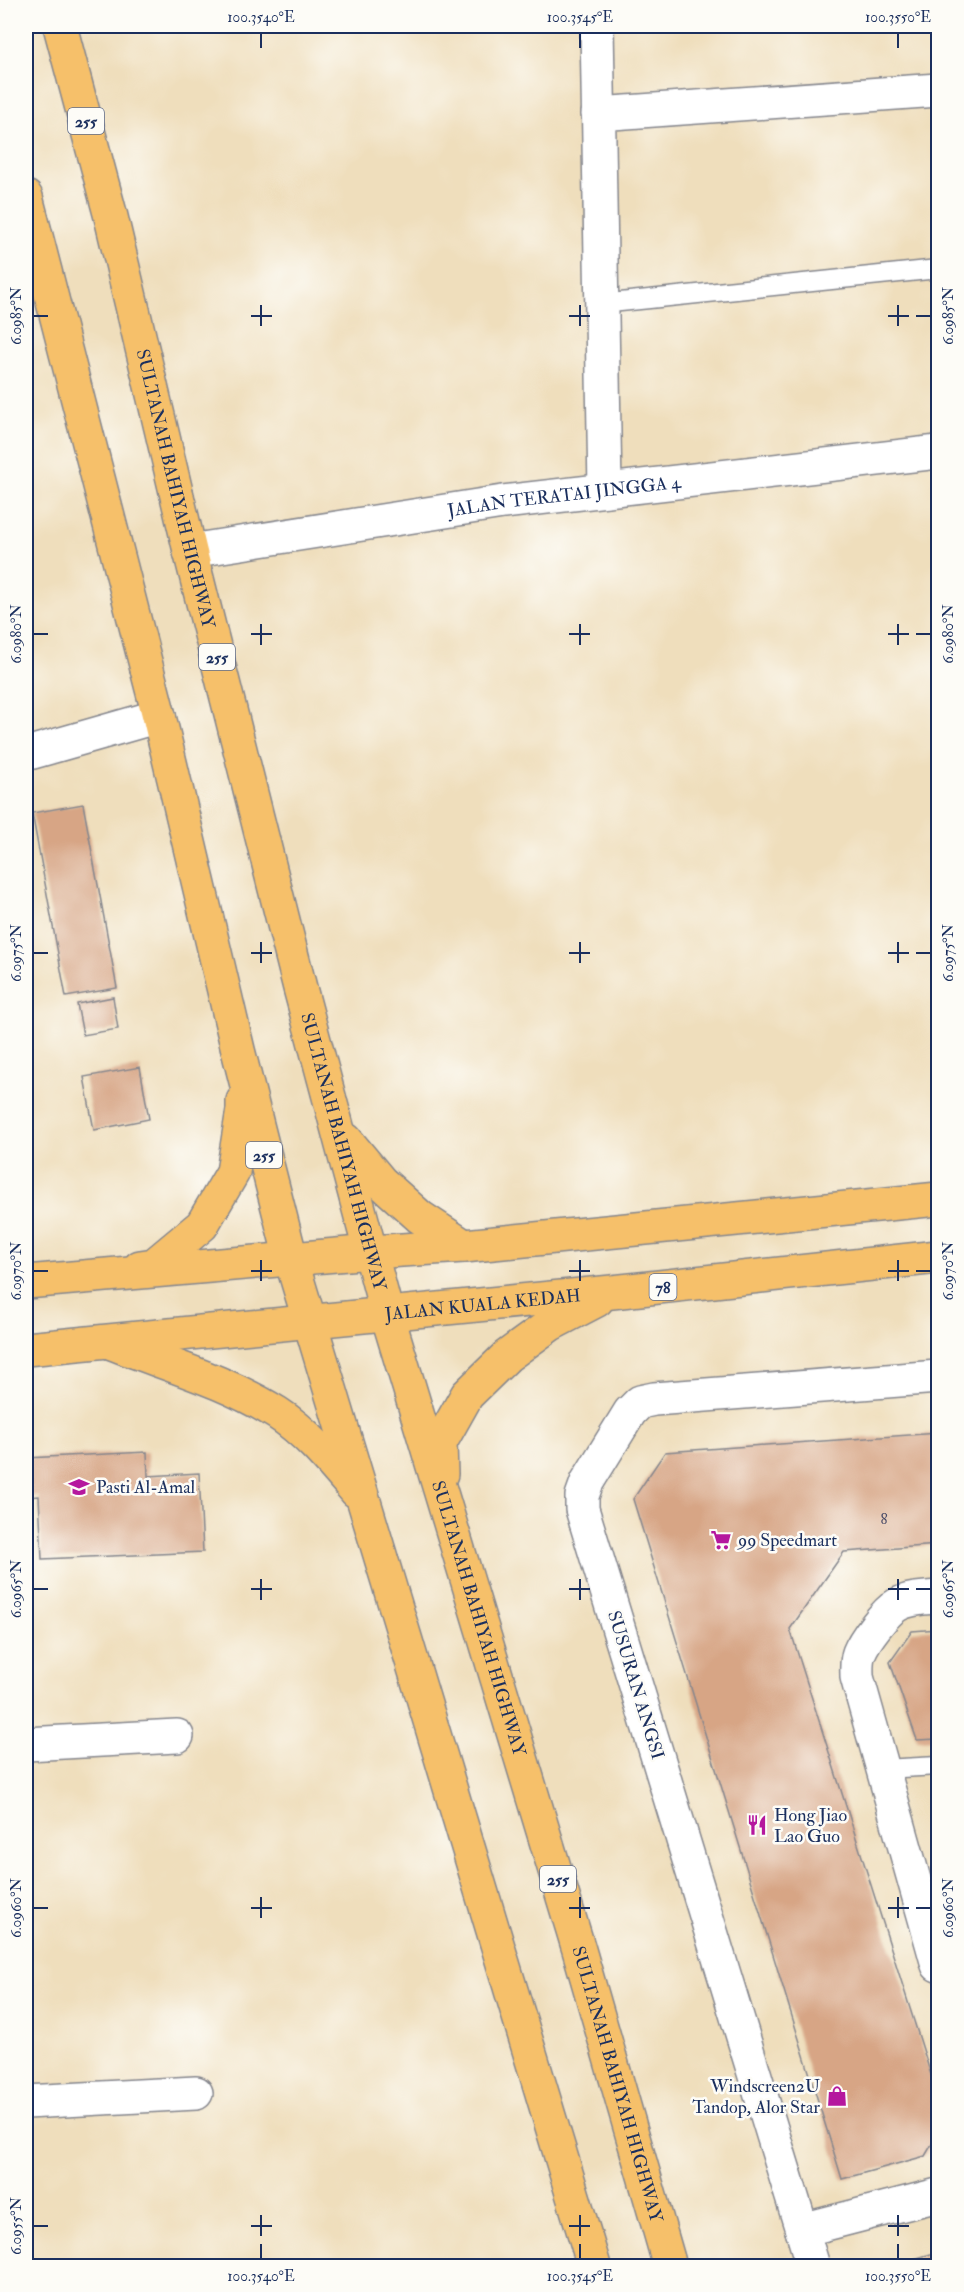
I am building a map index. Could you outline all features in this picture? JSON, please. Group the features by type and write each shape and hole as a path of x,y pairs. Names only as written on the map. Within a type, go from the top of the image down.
{"main road":[{"name":"SULTANAH BAHIYAH HIGHWAY","path":"60,26 111,217 190,551 387,1314 579,1950 670,2266"},
{"name":"255","path":"26,197 159,716 238,1050 291,1259 594,2266"},
{"path":"91,1277 153,1264 202,1225 233,1172 243,1110 238,1050"},
{"path":"329,1096 347,1143 381,1182 420,1217 464,1246"},
{"path":"26,1282 464,1246 939,1199"},
{"name":"JALAN KUALA KEDAH","path":"26,1349 612,1292 939,1257"},
{"path":"442,1492 440,1443 467,1395 507,1356 551,1324 612,1292"},
{"path":"108,1342 227,1385 279,1414 324,1453 363,1499"}],"street":[{"path":"597,26 605,490"},
{"path":"598,114 939,90"},
{"name":"JALAN TERATAI JINGGA 4","path":"190,551 503,502 939,452"},
{"path":"26,754 159,716"},
{"name":"SUSURAN ANGSI","path":"813,2266 582,1509 582,1496 587,1482 630,1412 640,1402 654,1399 939,1377"},
{"path":"939,1597 916,1598 898,1604 887,1612 860,1651 856,1662 857,1677 939,1965"},
{"path":"26,1744 177,1736"},
{"path":"26,2102 196,2093"},
{"path":"802,2230 939,2195"}],"lane":[{"path":"602,304 939,269"},
{"path":"883,1769 939,1766"}],"building":[{"path":"83,804 117,988 66,997 32,813"},
{"path":"113,997 118,1029 83,1035 77,1004"},
{"path":"140,1067 149,1119 94,1130 84,1077"},
{"path":"938,1433 938,1545 844,1552 790,1629 938,2097 938,2134 925,2156 842,2179 633,1499 665,1452"},
{"path":"147,1452 148,1476 199,1473 203,1552 42,1559 39,1496 26,1497 26,1458"},
{"path":"938,1629 938,1739 917,1740 890,1662 912,1631"},
{"path":"938,2252 938,2266 889,2266"}],"place":[{"name":"Pasti Al-Amal","path":"79,1487"},
{"name":"99 Speedmart","path":"721,1540"},
{"name":"Hong Jiao Lao Guo","path":"757,1825"},
{"name":"Windscreen2U Tandop, Alor Star","path":"837,2096"}]}
